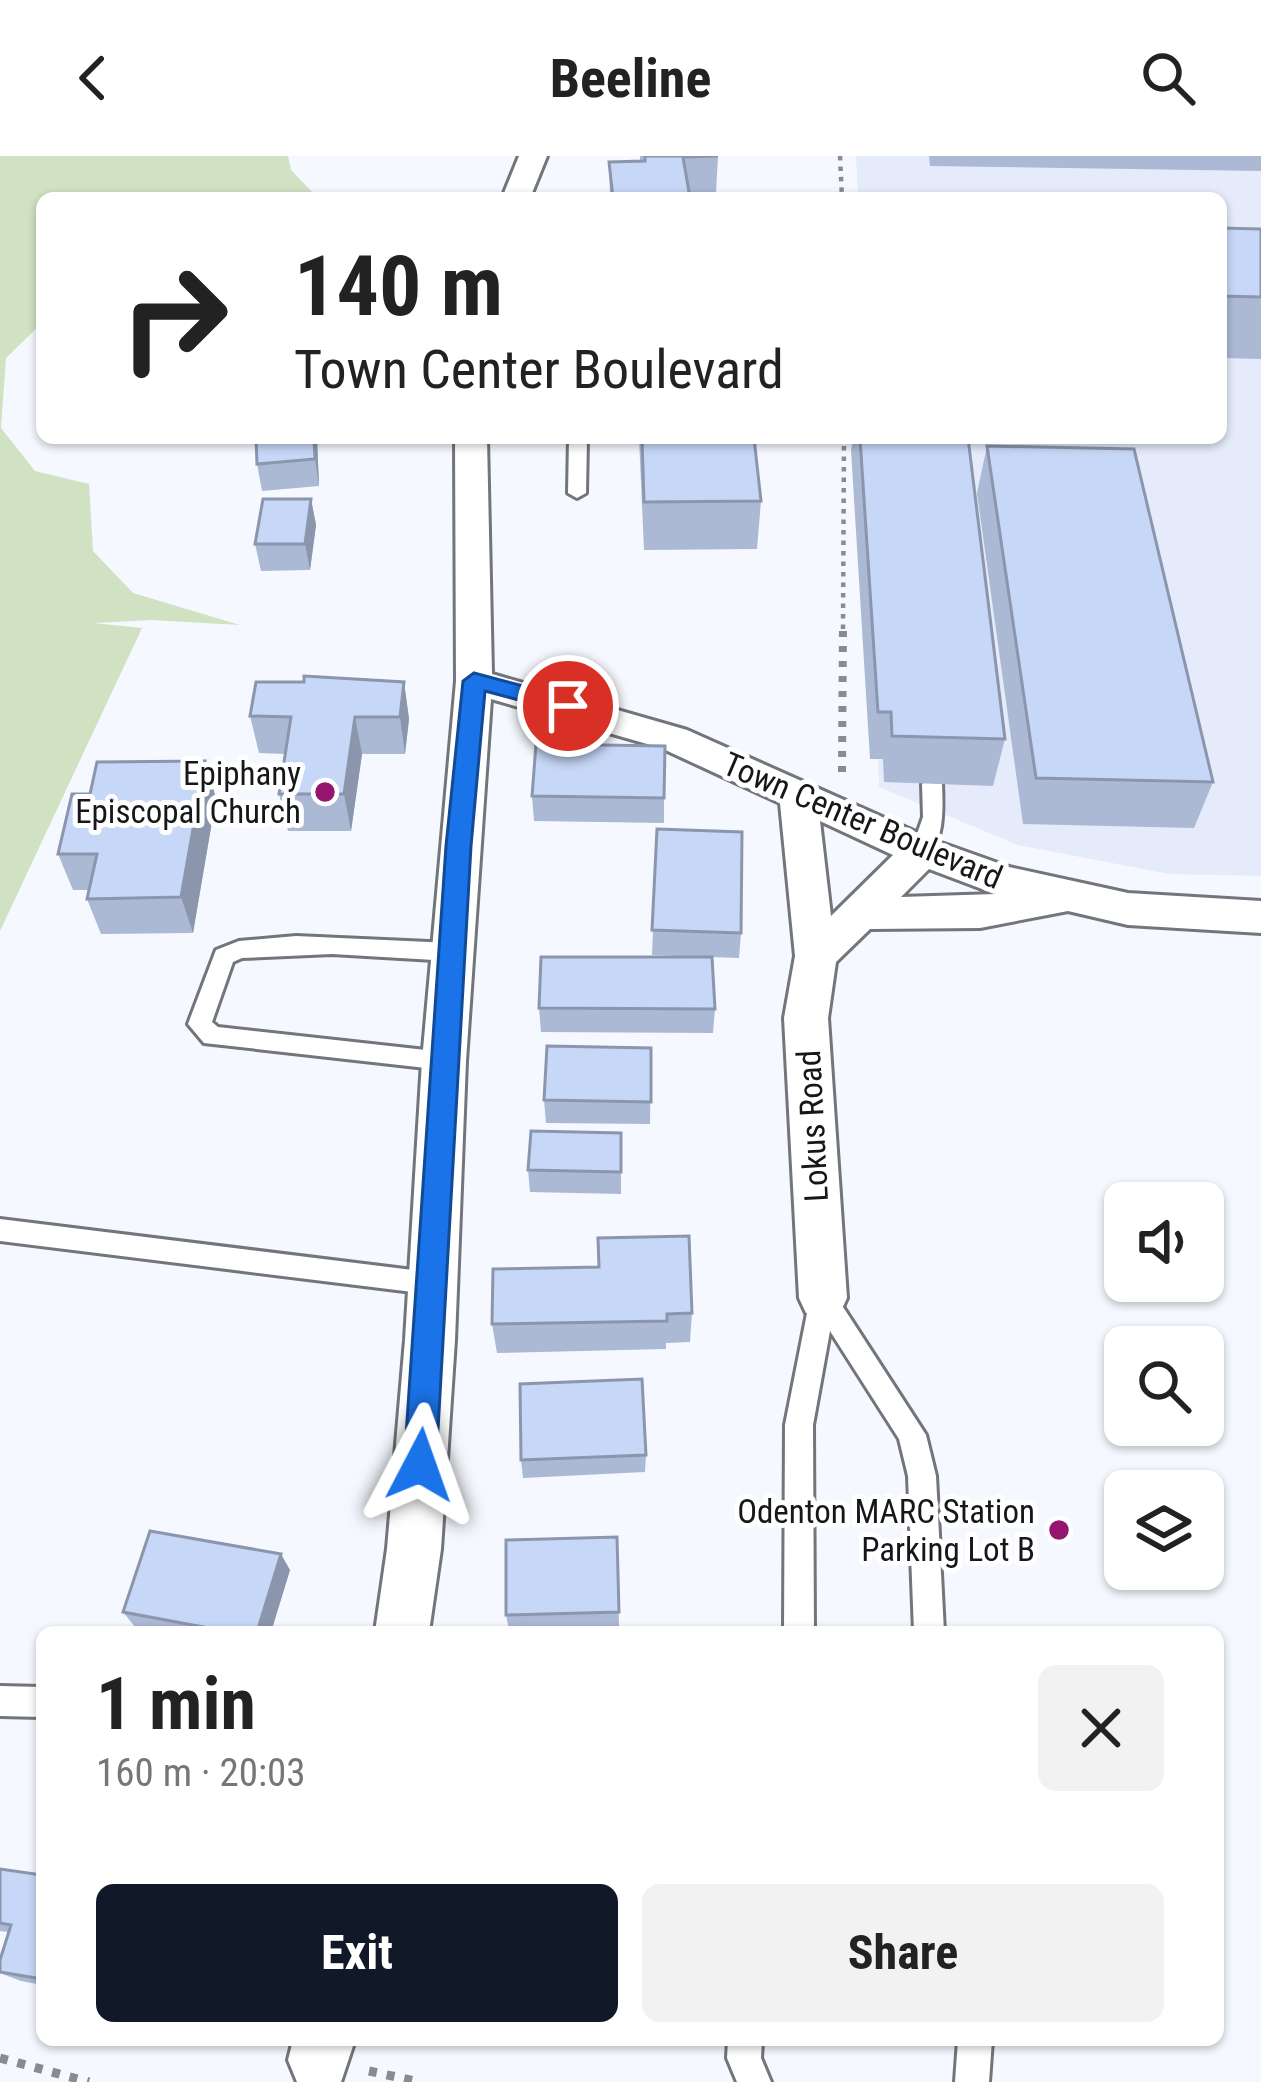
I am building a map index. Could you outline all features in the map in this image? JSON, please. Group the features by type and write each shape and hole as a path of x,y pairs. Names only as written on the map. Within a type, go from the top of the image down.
{"street":[{"path":"518,192 533,156"},
{"path":"403,1626 421,1456 444,1061 474,681 471,444"},
{"name":"Town Center Boulevard","path":"474,681 674,739 922,851 1066,898 1128,909 1261,917"},
{"name":"Lokus Road","path":"799,795 804,877 816,956 806,1018 823,1298"},
{"path":"816,956 922,851"},
{"path":"859,913 980,912 1066,898"}],"lane":[{"path":"578,444 578,493"},
{"path":"922,851 934,818 932,784"},
{"path":"444,1061 212,1036 200,1024 224,956 231,949 269,945 452,952"},
{"path":"0,1231 429,1283"},
{"path":"799,1626 799,1426 823,1298"},
{"path":"823,1298 912,1435 922,1476 929,1626"},
{"path":"0,1701 36,1702"},
{"path":"745,2046 744,2058 754,2082"},
{"path":"972,2082 975,2046"}],"path":[{"path":"840,156 842,192"},
{"path":"842,788 844,444"},
{"path":"0,2059 89,2082"}],"shaded area":[{"path":"856,156 1261,156 1261,876 1169,874 1018,845 879,787 869,444 1227,444 1227,192 858,192"}],"green space":[{"path":"0,156 288,156 291,170 312,192 36,192 36,329 6,358 1,428 35,471 89,484 93,551 133,593 240,625 151,620 93,623 142,628 0,931"}],"building":[{"path":"645,156 718,156 683,157 689,192 612,192 609,162 645,161"},
{"path":"1227,228 1261,229 1261,297 1227,296"},
{"path":"256,444 314,444 315,459 257,464"},
{"path":"642,444 755,444 761,501 644,502"},
{"path":"860,444 969,444 1005,739 892,736 891,712 878,712"},
{"path":"987,446 1134,449 1213,782 1036,778"},
{"path":"263,499 311,499 305,544 255,544"},
{"path":"304,676 404,682 400,717 355,717 344,794 279,794 291,717 250,716 256,682 304,682"},
{"path":"536,744 665,746 664,798 532,796"},
{"path":"205,761 181,897 87,899 97,854 58,854 72,794 90,794 97,762"},
{"path":"657,829 742,832 741,933 652,930"},
{"path":"541,957 712,957 715,1009 539,1008"},
{"path":"547,1046 651,1048 651,1102 544,1100"},
{"path":"531,1131 621,1133 621,1172 528,1170"},
{"path":"689,1236 692,1313 667,1314 667,1321 492,1324 493,1269 599,1267 598,1238"},
{"path":"642,1379 646,1455 521,1460 520,1384"},
{"path":"150,1531 281,1554 259,1626 198,1626 123,1612"},
{"path":"617,1537 619,1612 506,1615 506,1540"},
{"path":"0,1869 36,1874 36,1978 0,1972 11,1925 0,1923"}],"place":[{"name":"Epiphany Episcopal Church","path":"325,792"},
{"name":"Odenton MARC Station Parking Lot B","path":"1059,1530"}],"route":[{"path":"420,1465 458,846 474,681 568,706"}]}
